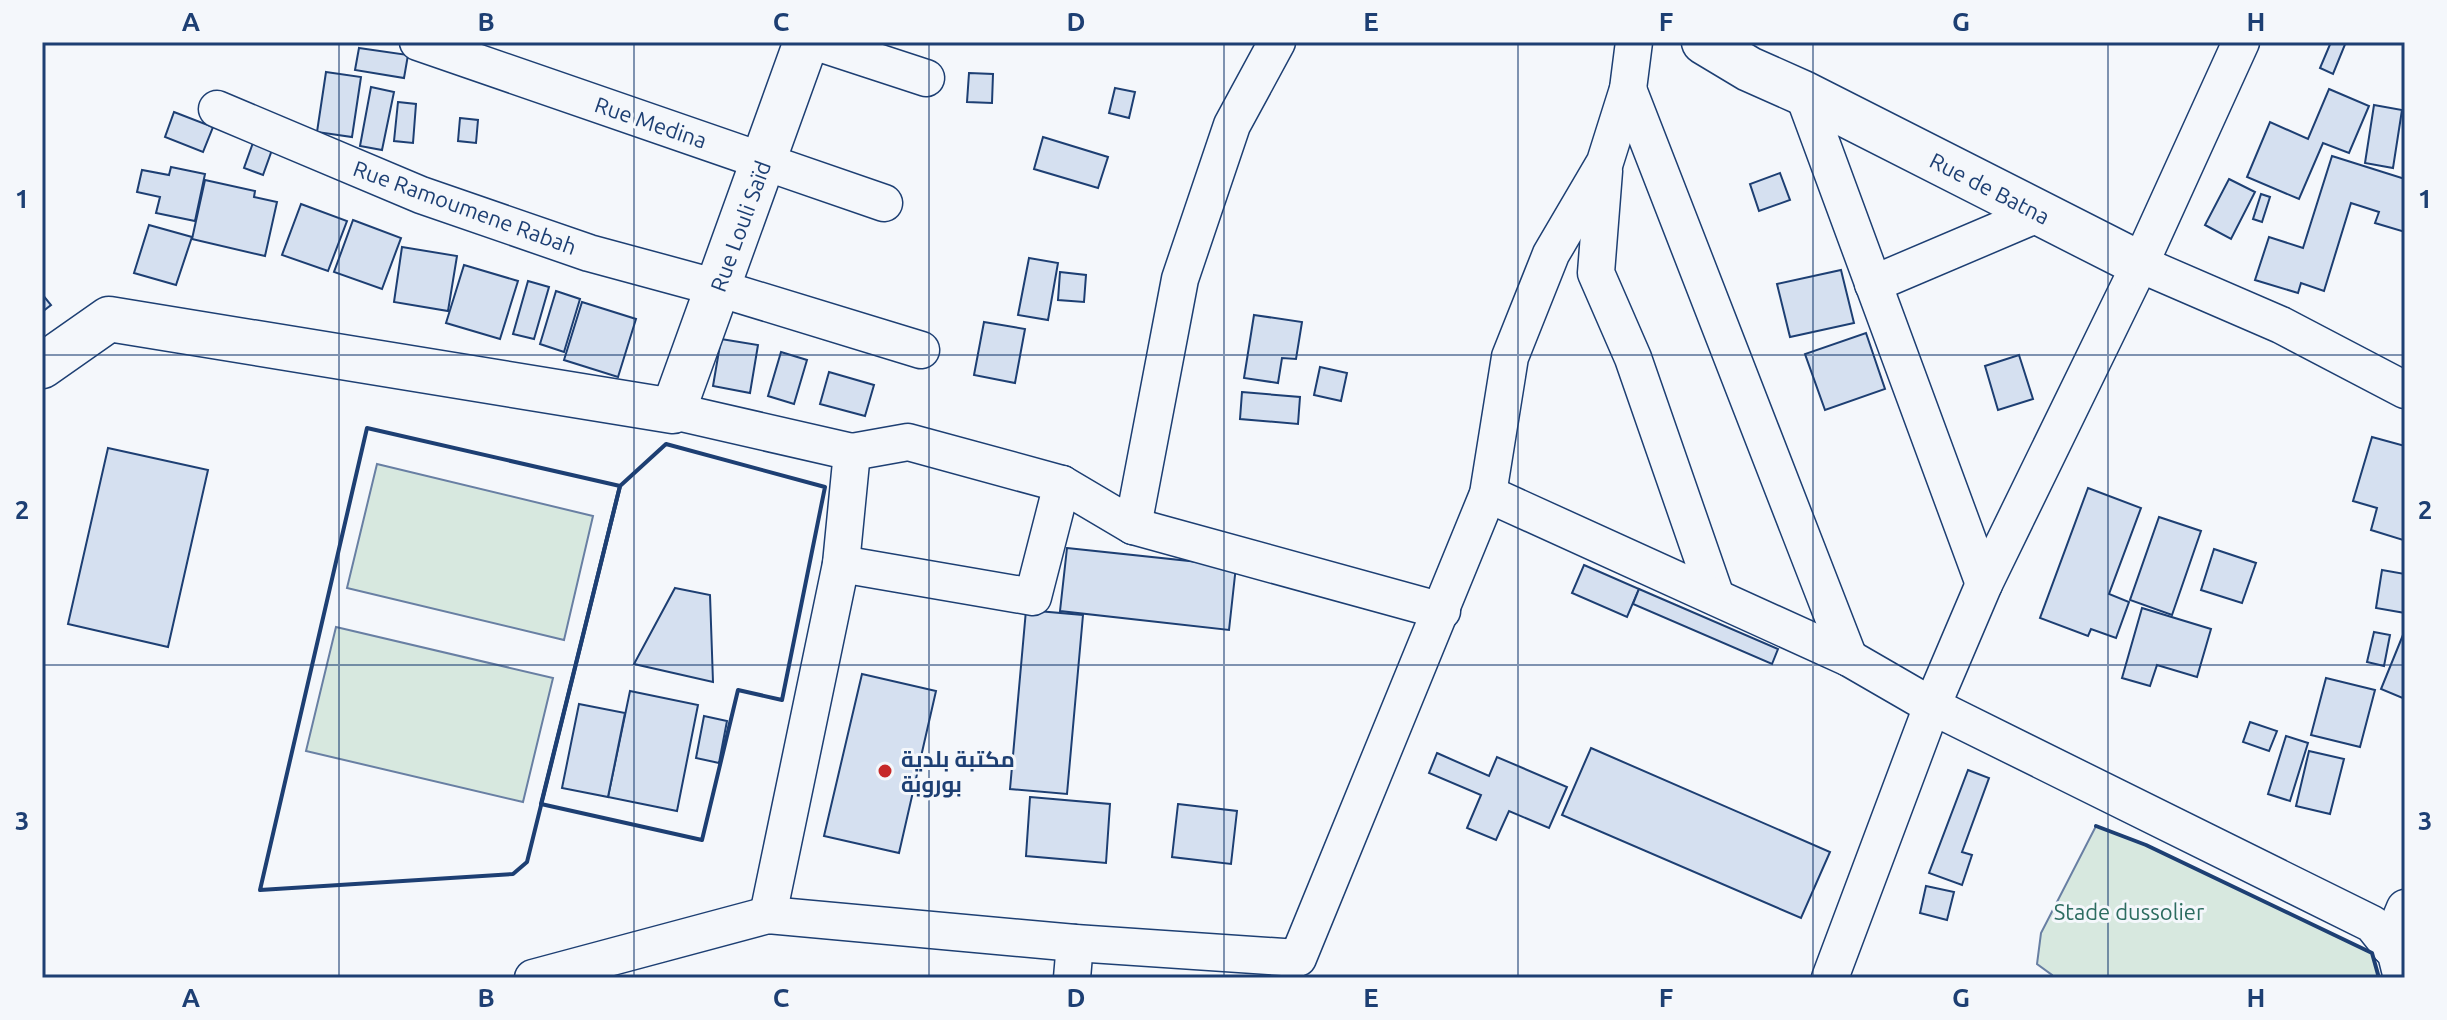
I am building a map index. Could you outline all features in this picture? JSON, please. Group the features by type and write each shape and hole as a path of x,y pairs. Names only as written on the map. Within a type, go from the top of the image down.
{"street":[{"name":"Rue Medina","path":"418,42 884,203"},
{"name":"Rue Louli Saïd","path":"673,411 806,42"},
{"path":"816,42 926,78"},
{"path":"1133,526 1180,279 1232,125 1277,42"},
{"path":"1634,42 1628,89 1605,162 1596,273 1633,358 1716,597"},
{"name":"Rue de Batna","path":"1704,42 1749,69 1803,93 2140,264 2281,325 2405,390"},
{"path":"1830,978 1932,706 1984,584 2140,264 2241,42"},
{"path":"1628,89 1849,658"},
{"path":"1803,93 1984,584"},
{"name":"Rue Ramoumene Rabah","path":"217,109 421,195 589,253 718,288 921,350"},
{"path":"533,978 768,915 1075,943 1298,958 1488,494 1510,357 1551,254 1605,162"},
{"path":"1873,284 2040,213"},
{"path":"42,366 109,319 673,411 852,452 908,442 1062,484 1133,526 1442,611"},
{"path":"768,915 841,564 852,452"},
{"path":"841,564 1033,597 1062,484"},
{"path":"1488,494 1849,658 1932,706 2372,924 2396,962"},
{"path":"2396,962 2405,908"},
{"path":"1072,978 1075,943"}],"green space":[{"path":"377,464 593,516 564,640 347,588"},
{"path":"336,627 553,678 523,802 306,751"},
{"name":"Stade dussolier","path":"2096,826 2146,845 2372,953 2379,978 2051,978 2052,975 2037,964 2041,933"}],"building":[{"path":"2331,42 2346,42 2333,74 2320,68"},
{"path":"359,48 408,55 404,78 355,70"},
{"path":"326,72 361,77 352,137 317,132"},
{"path":"969,73 993,74 992,103 967,102"},
{"path":"371,87 394,92 382,150 360,146"},
{"path":"1115,88 1135,92 1129,118 1109,113"},
{"path":"2329,89 2369,106 2349,153 2323,143 2299,199 2247,177 2270,122 2308,139"},
{"path":"398,102 416,104 413,143 394,141"},
{"path":"2374,105 2402,110 2393,168 2365,163"},
{"path":"174,112 213,127 203,152 165,137"},
{"path":"460,118 478,120 476,143 458,141"},
{"path":"1043,137 1108,157 1098,188 1034,169"},
{"path":"254,140 273,147 263,175 244,168"},
{"path":"2332,156 2405,179 2405,232 2375,223 2379,212 2351,203 2324,291 2301,283 2298,293 2255,280 2269,237 2303,248"},
{"path":"171,167 205,174 195,221 156,213 160,197 137,192 142,170 169,175"},
{"path":"1780,173 1790,200 1759,211 1750,184"},
{"path":"2229,179 2255,192 2231,239 2205,225"},
{"path":"205,180 255,191 254,197 277,202 265,256 192,239"},
{"path":"2261,194 2270,197 2262,222 2253,219"},
{"path":"301,204 347,221 328,271 282,255"},
{"path":"353,220 401,238 382,289 334,272"},
{"path":"149,225 192,237 176,285 134,273"},
{"path":"402,247 457,256 448,311 394,302"},
{"path":"1029,258 1058,263 1048,320 1018,315"},
{"path":"464,265 518,281 500,339 446,323"},
{"path":"1841,270 1854,323 1790,337 1777,284"},
{"path":"1060,272 1086,275 1084,302 1058,300"},
{"path":"528,281 549,287 534,339 513,334"},
{"path":"556,291 580,299 564,352 540,344"},
{"path":"42,294 51,305 42,312"},
{"path":"582,302 636,319 618,377 564,360"},
{"path":"1254,315 1302,322 1296,359 1282,358 1278,383 1244,378"},
{"path":"984,322 1025,329 1015,383 974,375"},
{"path":"1866,333 1885,389 1825,410 1805,354"},
{"path":"721,339 758,345 750,393 713,386"},
{"path":"781,352 807,360 794,404 768,396"},
{"path":"2019,355 2033,399 1998,410 1985,366"},
{"path":"1320,367 1347,373 1341,401 1314,395"},
{"path":"829,372 874,385 865,416 820,404"},
{"path":"1242,392 1300,397 1298,424 1240,419"},
{"path":"2372,437 2405,446 2403,540 2371,530 2377,508 2353,501"},
{"path":"108,448 208,470 168,647 68,624"},
{"path":"2088,488 2141,508 2109,594 2129,602 2116,638 2091,629 2088,636 2040,618"},
{"path":"2159,517 2201,531 2172,615 2130,600"},
{"path":"1067,548 1236,566 1229,630 1060,611"},
{"path":"2214,549 2256,563 2242,603 2201,590"},
{"path":"1584,565 1639,589 1627,617 1572,593"},
{"path":"2382,570 2405,574 2405,613 2376,608"},
{"path":"675,588 710,595 713,682 634,664"},
{"path":"1639,589 1778,649 1772,664 1633,604"},
{"path":"2142,608 2211,629 2197,677 2157,665 2150,686 2122,678"},
{"path":"1026,610 1083,615 1067,794 1010,789"},
{"path":"2405,630 2405,699 2381,689"},
{"path":"2374,632 2390,635 2384,666 2367,662"},
{"path":"862,674 936,691 899,853 824,836"},
{"path":"2326,678 2375,690 2360,747 2311,735"},
{"path":"630,691 698,705 677,811 608,797"},
{"path":"579,704 625,713 608,797 562,788"},
{"path":"704,716 727,721 719,763 696,758"},
{"path":"2250,722 2277,731 2269,751 2243,742"},
{"path":"2286,736 2308,743 2290,801 2268,794"},
{"path":"1591,748 1830,852 1801,918 1562,815"},
{"path":"2309,751 2344,759 2330,814 2296,806"},
{"path":"1437,753 1489,776 1497,757 1567,787 1549,828 1509,811 1496,840 1467,828 1481,795 1429,773"},
{"path":"1968,770 1989,778 1962,852 1972,855 1962,885 1929,873"},
{"path":"1030,797 1110,804 1106,863 1026,856"},
{"path":"1178,804 1237,811 1231,864 1172,857"},
{"path":"1926,886 1954,892 1947,920 1920,913"}],"wall":[{"path":"367,428 620,486 527,862 513,874 260,890 367,428"},
{"path":"666,444 825,487 782,700 738,690 702,840 541,804 620,486 666,444"},
{"path":"2096,826 2146,845 2372,953 2379,978"}],"place":[{"name":"مكتبة بلدية بوروبة","path":"885,771"}]}
